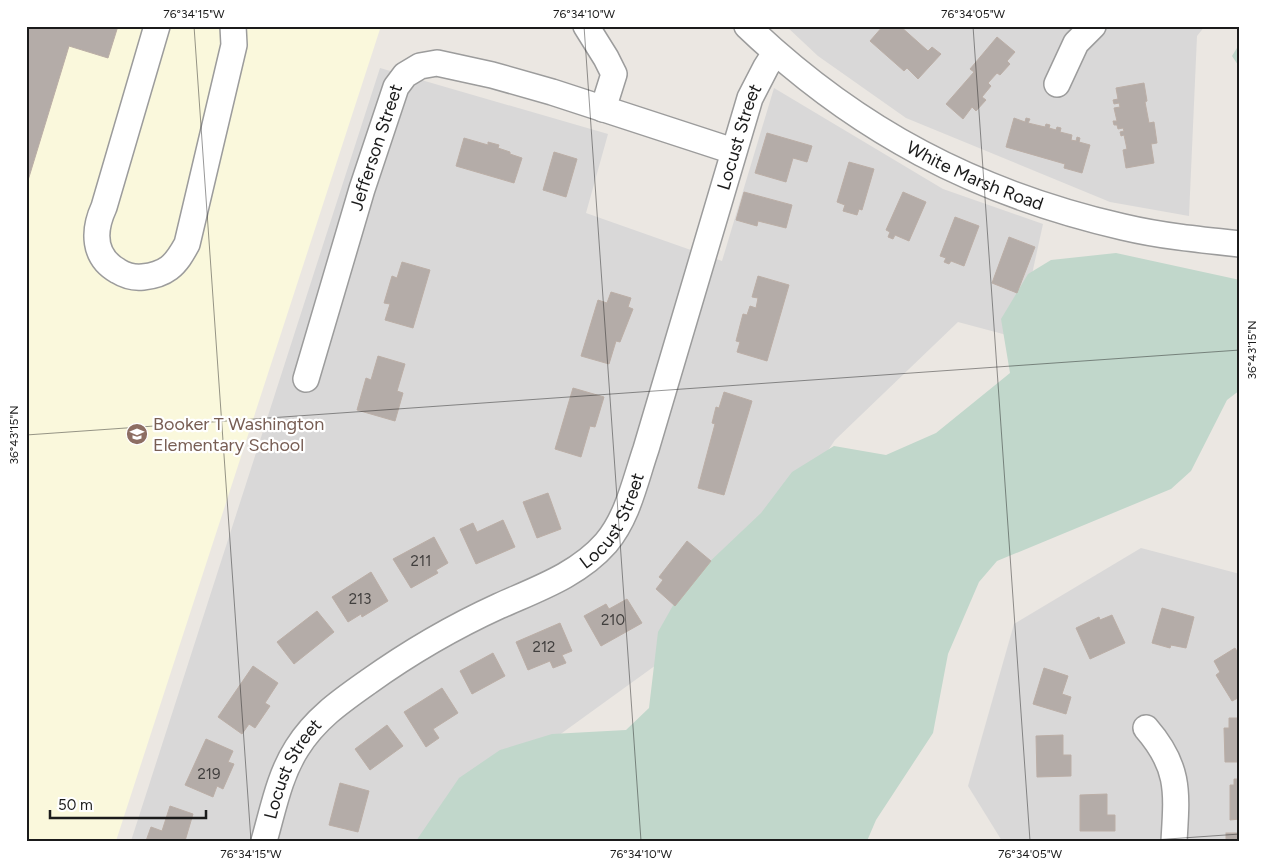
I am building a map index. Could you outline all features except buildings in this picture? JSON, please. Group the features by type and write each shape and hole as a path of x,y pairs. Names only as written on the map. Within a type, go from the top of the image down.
{"street":[{"path":"157,26 99,219 97,238 104,262 125,275 137,278 155,275 168,268 177,260 187,244 234,46 233,26"},
{"path":"586,26 614,74 603,109"},
{"name":"White Marsh Road","path":"746,26 775,53 832,98 881,131 932,160 999,190 1061,211 1125,228 1191,239 1240,244"},
{"path":"1057,84 1076,43 1093,26"},
{"name":"Locust Street","path":"264,841 283,774 296,748 314,725 335,705 404,656 461,623 567,575 588,560 607,542 628,505 750,98 775,53"},
{"name":"Jefferson Street","path":"306,379 362,189 396,87 405,75 420,66 437,63 492,75 733,151"},
{"path":"1146,728 1169,760 1174,777 1177,794 1174,841"}],"shaded area":[{"name":"Booker T Washington Elementary School","path":"26,26 381,26 116,841 26,841"},
{"path":"786,26 1205,26 1197,36 1189,216 1110,202 906,118 818,56"},
{"path":"380,68 608,134 586,213 722,261 774,88 943,189 1043,224 1018,338 958,322 835,440 710,626 515,767 442,841 131,841"},
{"path":"1141,548 1240,574 1240,841 1002,841 968,786 1014,624"}],"green space":[{"path":"1240,43 1240,68 1232,56"},
{"path":"1116,253 1240,280 1240,390 1227,400 1191,471 1171,489 997,561 979,582 948,654 933,733 876,820 867,841 416,841 459,778 500,750 552,734 626,730 649,708 658,632 684,586 761,513 792,472 834,446 886,455 936,433 1010,373 1001,319 1028,274 1051,260"}],"place":[{"name":"Booker T Washington Elementary School","path":"137,434"}]}
